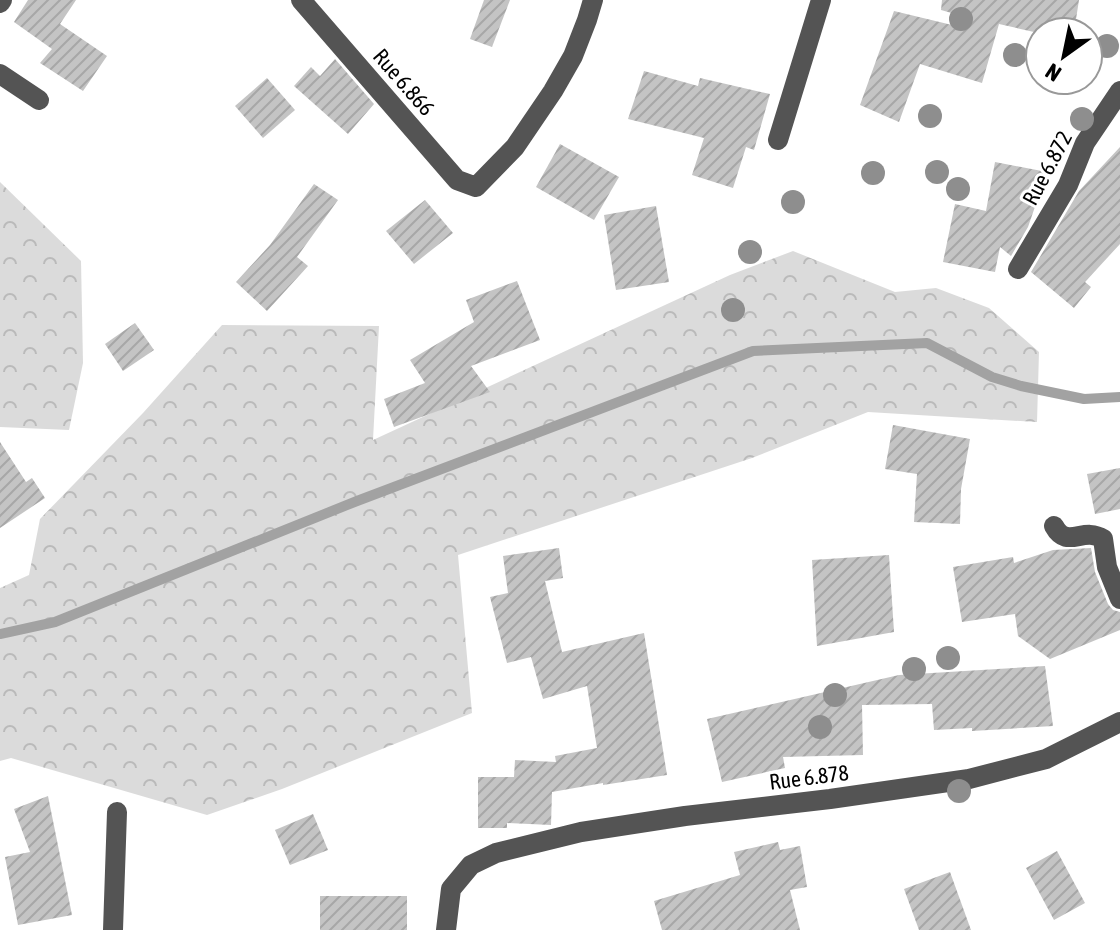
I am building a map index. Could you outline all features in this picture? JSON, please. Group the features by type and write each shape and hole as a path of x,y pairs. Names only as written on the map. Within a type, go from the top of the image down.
{"street":[{"name":"Rue 6.866","path":"301,0 457,180 476,187 515,147 553,91 573,56 593,0"},
{"path":"778,140 821,0"},
{"path":"0,74 39,100"},
{"name":"Rue 6.872","path":"1018,269 1068,185 1085,143 1120,91"},
{"path":"1054,526 1062,537 1072,538 1087,533 1103,539 1107,567 1120,599"},
{"name":"Rue 6.878","path":"446,930 451,889 471,865 496,853 596,829 969,779 1046,759 1120,722"},
{"path":"113,930 117,812"}],"green space":[{"path":"0,182 81,261 83,363 69,430 0,427"},
{"path":"793,251 895,292 936,288 989,308 1039,352 1037,422 868,412 752,458 458,555 472,713 282,789 207,815 11,758 0,761 0,588 29,575 40,519 143,413 222,325 379,326 373,440 730,275"}],"building":[{"path":"28,0 76,0 60,24 107,56 83,91 40,63 52,49 14,22"},
{"path":"484,0 510,0 492,47 470,39"},
{"path":"942,0 1079,0 1076,16 1024,16 1024,30 999,24 982,83 920,64 899,122 860,105 894,11 952,25 955,14 941,10"},
{"path":"335,59 374,104 348,134 294,86 311,67 320,76"},
{"path":"644,71 698,86 700,78 770,94 754,150 746,147 733,188 692,175 704,138 628,119"},
{"path":"267,78 295,110 263,138 235,106"},
{"path":"560,144 619,177 594,220 536,187"},
{"path":"1120,147 1120,244 1085,282 1091,287 1074,308 1031,272 1079,191"},
{"path":"995,162 1047,172 1028,227 1011,256 1000,247 995,272 943,262 955,204 986,211"},
{"path":"314,184 338,200 297,257 308,266 267,311 236,282 270,245"},
{"path":"425,200 453,233 414,264 386,231"},
{"path":"656,206 669,282 616,290 604,215"},
{"path":"517,281 540,340 471,366 490,392 394,427 384,399 425,383 410,360 474,322 466,300"},
{"path":"135,323 154,350 123,371 105,344"},
{"path":"893,425 970,439 961,489 960,524 914,522 917,474 885,469"},
{"path":"0,442 26,482 32,478 45,498 0,528"},
{"path":"1120,468 1120,509 1095,514 1087,474"},
{"path":"559,548 563,578 545,581 562,652 644,633 667,775 552,792 551,825 507,823 507,828 478,828 478,777 514,777 515,760 556,762 555,756 597,748 587,686 543,699 531,657 507,663 490,597 508,593 503,556"},
{"path":"1091,548 1095,572 1108,604 1120,612 1120,630 1050,659 1018,636 1015,614 962,622 953,567 1013,557 1014,563 1053,550"},
{"path":"889,555 894,632 817,646 812,560"},
{"path":"1045,666 1053,726 934,730 932,704 862,705 863,755 783,757 785,768 722,782 707,719 899,675"},
{"path":"48,796 72,915 18,925 5,857 30,852 14,809"},
{"path":"313,814 328,850 290,865 275,830"},
{"path":"778,842 780,850 800,846 807,887 790,890 800,930 662,930 654,901 740,875 734,852"},
{"path":"1057,851 1085,903 1054,920 1026,868"},
{"path":"950,872 971,930 919,930 904,889"},
{"path":"320,896 407,896 407,930 320,930"}],"waterway":[{"path":"0,634 55,622 357,501 753,351 927,343 992,377 1021,386 1084,399 1120,397"}]}
